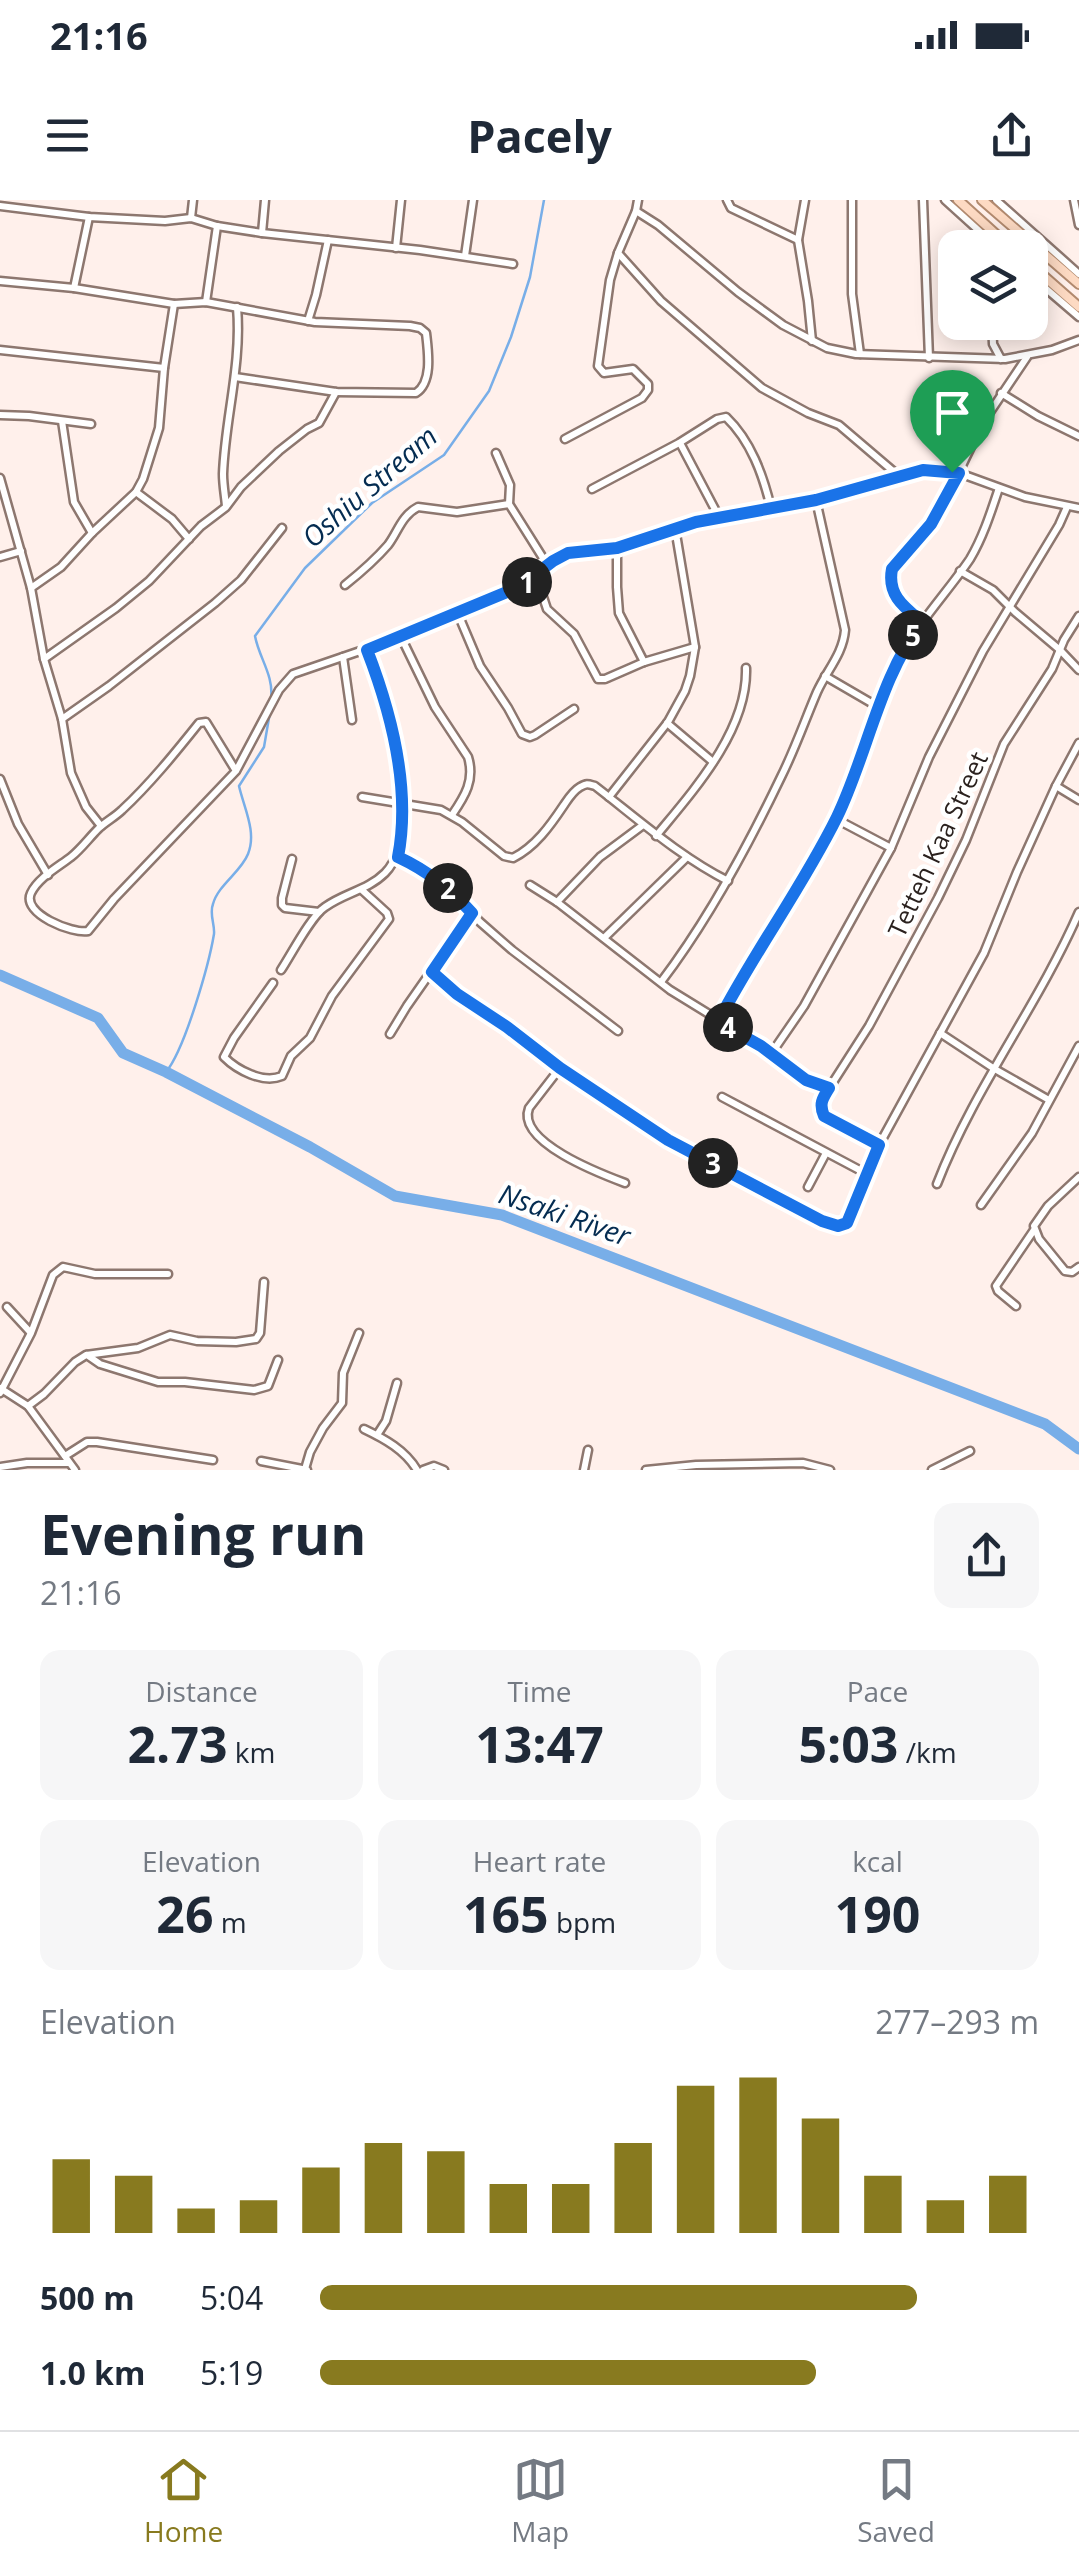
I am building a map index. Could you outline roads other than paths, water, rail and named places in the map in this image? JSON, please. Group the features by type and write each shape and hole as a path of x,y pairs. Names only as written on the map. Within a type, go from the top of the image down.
{"main road":[{"path":"958,200 991,230"},
{"path":"982,200 1079,284"},
{"path":"1000,230 1008,224"},
{"path":"1048,283 1079,307"}],"street":[{"path":"190,218 192,200"},
{"path":"262,233 266,200"},
{"path":"396,248 402,200"},
{"path":"465,256 474,200"},
{"path":"565,440 642,398 648,390 648,384 633,369 604,373 598,366 610,280 638,200"},
{"path":"728,200 731,208 798,240"},
{"path":"804,200 798,240 812,340"},
{"path":"852,200 852,294 860,354"},
{"path":"923,200 929,358"},
{"path":"945,200 978,230"},
{"path":"996,200 1079,274"},
{"path":"1074,200 1079,225"},
{"path":"0,206 89,218 190,218 262,233 514,264"},
{"path":"636,211 784,325 828,348 929,358 1001,358 1028,356 1079,340"},
{"path":"74,288 89,218"},
{"path":"206,302 217,226"},
{"path":"308,321 328,240"},
{"path":"618,253 661,301 762,388 839,425 900,477"},
{"path":"0,281 174,304 206,302 308,321 410,326 426,332 428,358 422,390 416,393 336,392 235,377"},
{"path":"1048,287 1079,317"},
{"path":"31,588 60,567 136,492 143,479 156,440 174,304"},
{"path":"226,507 224,457 235,377 237,308"},
{"path":"993,340 1001,358"},
{"path":"0,350 164,368"},
{"path":"922,622 894,594 892,569 931,524 974,439 1028,356"},
{"path":"44,659 149,581 279,451 319,423 336,392"},
{"path":"1001,393 1079,436"},
{"path":"0,415 91,424"},
{"path":"592,489 717,419 726,418 744,438 758,467 770,508"},
{"path":"62,421 74,502 92,533"},
{"path":"919,426 940,426 974,439"},
{"path":"680,443 719,517"},
{"path":"496,453 510,485 508,504 548,566"},
{"path":"236,771 202,721 140,793 30,894 30,905 55,923 78,932 88,931 236,771 293,674 458,614 519,587 568,553 617,548 719,517 816,500 923,470 959,473 1025,497 1079,508"},
{"path":"0,478 31,588 75,784 101,826"},
{"path":"718,1022 836,820 899,660 981,536 999,488"},
{"path":"136,492 172,519 189,539"},
{"path":"660,982 728,881 840,654 845,630 816,500"},
{"path":"346,585 384,549 418,507 456,512 508,504"},
{"path":"771,1054 804,1006 892,848 929,757 983,651 1067,507"},
{"path":"62,719 216,603 282,528"},
{"path":"609,797 667,723 685,691 695,647 676,528"},
{"path":"617,548 619,613 644,662"},
{"path":"0,557 21,551"},
{"path":"960,572 993,590 1079,670"},
{"path":"536,576 547,608 574,634 598,678 605,679 695,647"},
{"path":"458,614 480,666 522,734 530,737 574,709"},
{"name":"Tetteh Kaa Street","path":"829,1088 869,1026 938,898 1004,744 1052,669 1079,616"},
{"path":"400,637 472,769 467,792 452,815"},
{"path":"281,970 319,912 362,890 398,857 400,767 384,699 367,650"},
{"path":"343,656 352,720"},
{"path":"656,836 713,762 741,710 746,668"},
{"path":"826,676 880,708"},
{"path":"667,723 713,762"},
{"path":"432,972 560,1068 668,1140 831,1224 843,1226 879,1145 984,953 1056,786 1079,744"},
{"path":"0,779 18,824 48,875"},
{"path":"362,796 452,815 504,856 513,858 539,839 582,785 596,786 656,836 728,881"},
{"path":"1056,786 1079,800"},
{"path":"836,820 892,848"},
{"path":"558,902 600,857 643,825"},
{"path":"398,857 446,884 512,950 618,1031"},
{"path":"604,938 687,857"},
{"path":"292,859 282,906 319,912"},
{"path":"530,885 718,1022 806,1080 829,1088 821,1101 824,1116 879,1145"},
{"path":"273,983 224,1057 236,1067 269,1080 282,1076 292,1056 310,1038 332,996 389,919 362,890"},
{"path":"937,1184 993,1068 1046,981 1079,912"},
{"path":"390,1034 472,913"},
{"path":"940,1033 1048,1100"},
{"path":"981,1205 1032,1133 1079,1046"},
{"path":"560,1068 526,1113 527,1120 550,1147 625,1183"},
{"path":"722,1098 867,1174"},
{"path":"808,1187 826,1153"},
{"path":"1016,1306 996,1286 1034,1224 1079,1177"},
{"path":"1034,1229 1066,1271 1072,1272 1079,1266"},
{"path":"70,1463 28,1406 1,1390 31,1333 53,1275 63,1267 95,1274 168,1274"},
{"path":"28,1406 86,1354 138,1348 170,1335 196,1341 256,1339 260,1334 264,1282"},
{"path":"7,1307 31,1333"},
{"path":"261,1461 306,1470 323,1428 342,1403 344,1372 359,1333"},
{"path":"86,1354 100,1364 158,1382 254,1390 268,1386 278,1360"},
{"path":"377,1435 386,1421 397,1383"},
{"path":"364,1429 409,1457 420,1470 434,1466 444,1470"},
{"path":"0,1467 70,1463 87,1442 213,1460"},
{"path":"584,1470 588,1450"},
{"path":"938,1469 970,1451"},
{"path":"646,1470 706,1464 803,1463 830,1470"}],"waterway":[{"name":"Oshiu Stream","path":"271,699 270,682 255,636 305,568 372,503 444,455 489,391 530,277 544,200"},
{"name":"Oshiu Stream","path":"166,1072 181,1045 202,985 214,934 213,904 248,854 250,829 239,786 264,747 270,712"},
{"name":"Nsaki River","path":"0,975 98,1018 123,1053 310,1147 395,1196 502,1215 1045,1424 1079,1449"}]}
